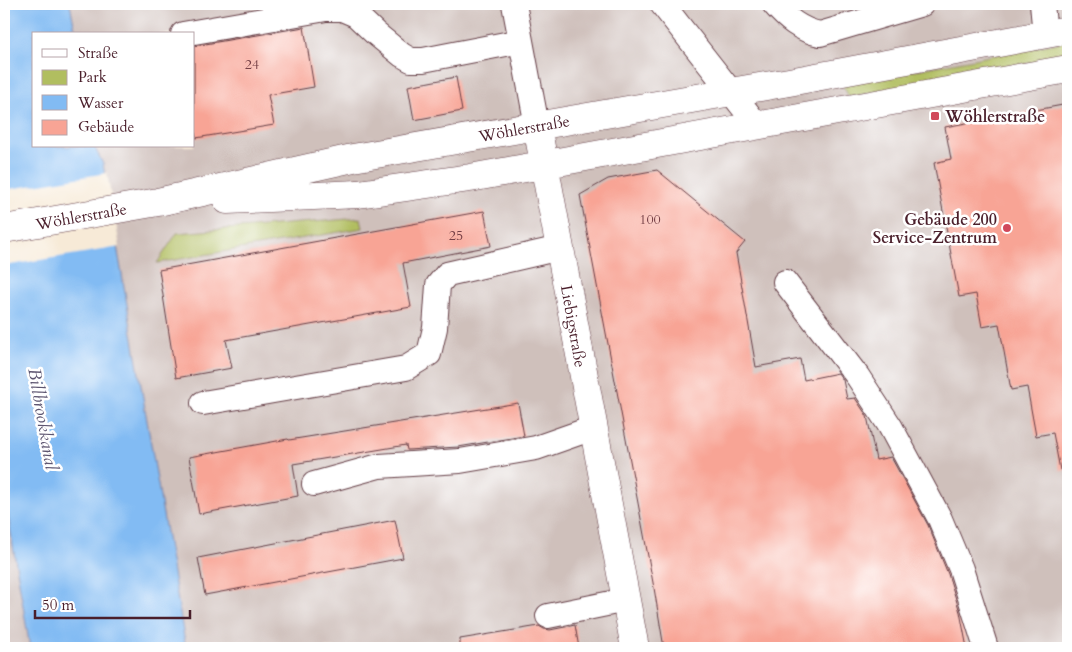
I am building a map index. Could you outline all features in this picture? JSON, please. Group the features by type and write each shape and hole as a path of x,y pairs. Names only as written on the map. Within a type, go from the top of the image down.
{"main road":[{"name":"Wöhlerstraße","path":"4,230 158,202 353,158 732,92 1057,32"},
{"name":"Wöhlerstraße","path":"158,202 358,194 478,176 1068,69"},
{"name":"Liebigstraße","path":"537,126 635,648"}],"street":[{"name":"Liebigstraße","path":"514,4 537,126"},
{"path":"662,4 757,125"},
{"path":"774,4 798,27 820,34 922,4"},
{"path":"1042,4 1057,32"},
{"path":"194,32 326,9 342,9 356,15 374,33 411,60 423,60 521,41"},
{"path":"203,403 406,368 429,354 434,328 438,285 447,274 560,248"},
{"path":"785,282 858,377 890,426 943,528 961,569 986,648"},
{"path":"314,484 379,466 460,461 536,448 593,428"},
{"path":"548,616 626,600"}],"shaded area":[{"path":"70,4 1068,4 1068,648 186,648 103,164 95,148 195,148 195,32 76,32"},
{"path":"4,492 30,648 4,648"}],"green space":[{"path":"1068,41 1068,56 849,97 842,84"},
{"path":"361,218 363,228 157,263 177,233"}],"water":[{"name":"Billbrookkanal","path":"4,4 70,4 76,32 32,32 32,148 95,148 103,164 186,648 30,648 4,492"}],"pier":[{"path":"107,173 120,247 4,266 4,190"}],"building":[{"path":"304,27 314,87 268,95 274,125 196,138 195,46"},
{"path":"456,77 462,111 414,120 408,86"},
{"name":"Gebäude 200 Service-Zentrum","path":"1068,104 1068,469 1060,470 1053,433 1036,436 1027,387 1011,390 999,324 982,327 976,294 959,297 934,163 951,159 945,127"},
{"path":"657,170 745,242 736,253 756,367 800,359 804,380 838,373 843,380 847,399 855,398 867,416 876,460 891,457 928,525 948,574 960,612 967,648 664,648 580,195 608,179"},
{"path":"484,211 491,246 403,263 411,307 226,340 232,368 176,378 159,270"},
{"path":"518,403 524,436 458,447 407,450 406,445 293,464 298,496 199,514 189,457 288,439"},
{"path":"395,520 403,558 205,595 198,558"},
{"path":"575,625 579,648 460,648 460,639 539,626 550,630"}],"place":[{"name":"Wöhlerstraße","path":"935,116"},
{"name":"Gebäude 200 Service-Zentrum","path":"1007,228"}]}
